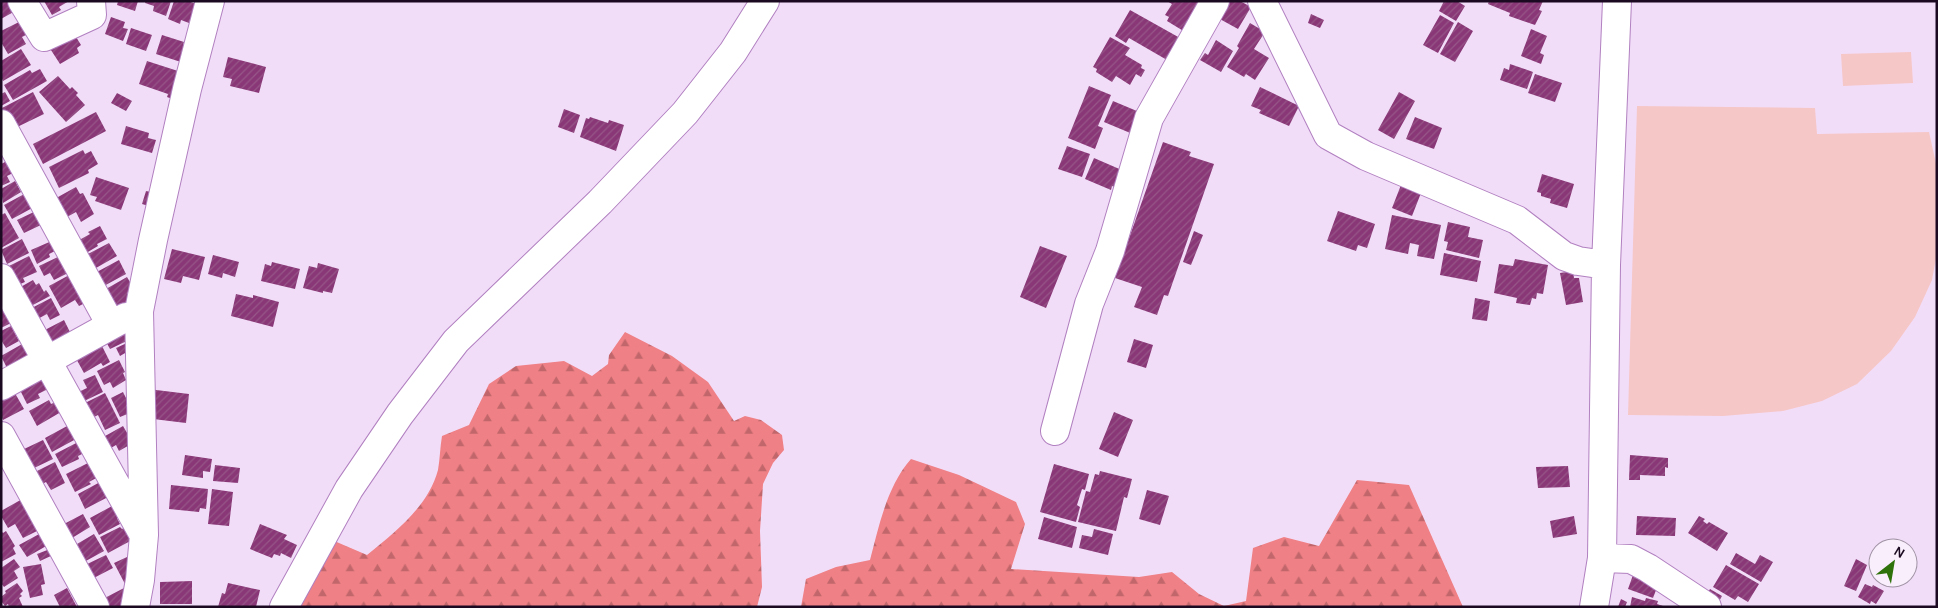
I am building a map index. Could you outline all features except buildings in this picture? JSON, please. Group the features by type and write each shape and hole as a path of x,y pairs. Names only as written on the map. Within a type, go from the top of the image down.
{"street":[{"path":"22,1 44,37 92,15 91,1"},
{"path":"135,607 140,580 144,535 139,311 180,117 210,1"},
{"path":"284,607 349,489 400,414 456,341 600,202 685,114 733,52 765,1"},
{"path":"1055,431 1089,304 1110,251 1149,118 1215,1"},
{"path":"1262,1 1328,135 1366,156 1517,220 1564,256 1578,261 1606,266"},
{"path":"1594,607 1602,558 1606,266 1617,1"},
{"path":"1,124 111,325"},
{"path":"1,278 144,535"},
{"path":"1,386 139,311"},
{"path":"1,436 95,607"},
{"path":"1602,558 1631,559 1707,607"}],"shaded area":[{"path":"1911,52 1913,83 1843,86 1841,54"},
{"path":"1637,106 1815,108 1817,134 1929,132 1937,168 1937,253 1932,280 1915,317 1891,351 1857,384 1822,401 1783,411 1723,416 1628,415"}],"green space":[{"path":"625,332 672,356 708,382 734,421 745,416 761,420 782,435 784,450 773,463 763,484 760,531 762,587 757,607 296,607 332,540 367,555 399,528 419,507 427,496 438,470 442,436 469,425 489,384 516,366 564,361 592,376 608,364 609,355"},
{"path":"911,459 959,475 1016,502 1025,524 1011,569 1139,577 1172,572 1199,594 1224,606 1246,601 1253,548 1284,537 1319,546 1357,480 1409,485 1463,607 801,607 806,579 836,567 870,560 890,494 896,481"}]}
